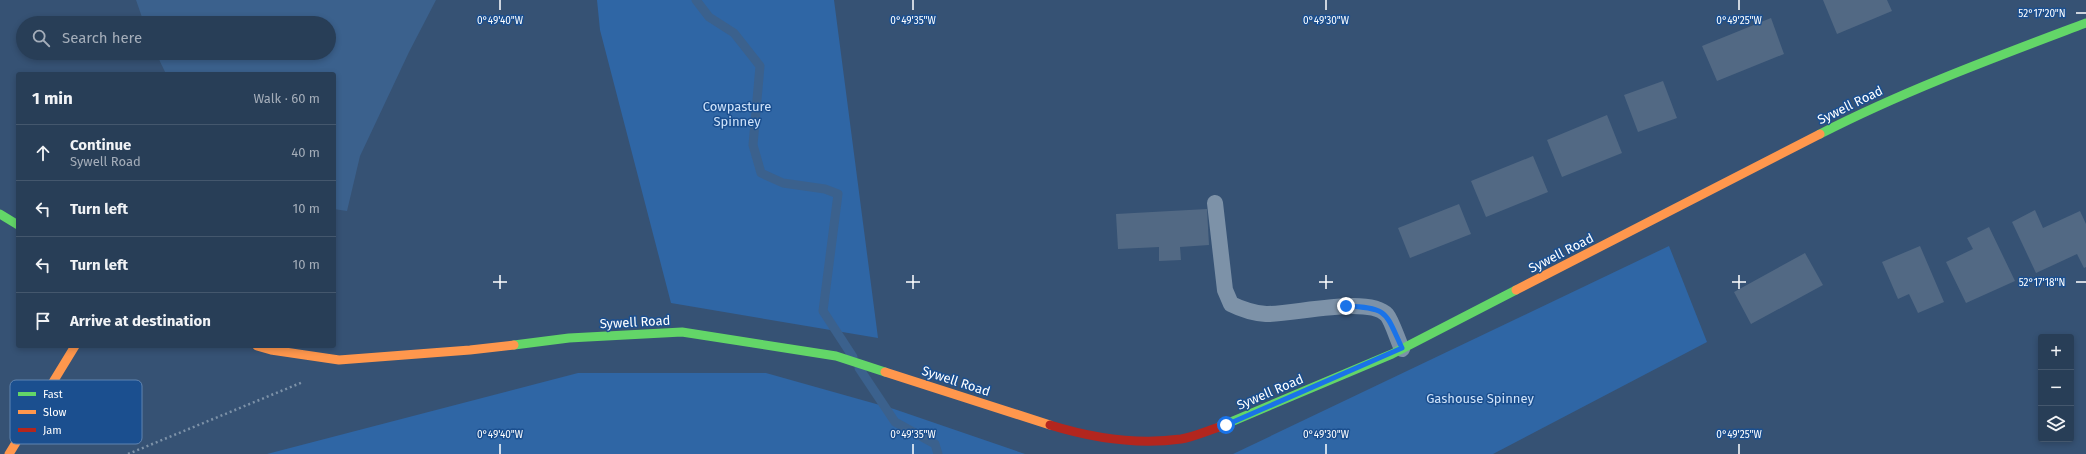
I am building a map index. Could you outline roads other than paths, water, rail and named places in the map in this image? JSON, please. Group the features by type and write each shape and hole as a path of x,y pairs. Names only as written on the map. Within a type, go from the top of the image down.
{"street":[{"name":"Sywell Road","path":"264,348 339,360 470,350 569,338 682,332 836,356 1079,434 1140,442 1182,439 1226,425 1402,348 1873,107 1940,78 2086,23"},
{"path":"0,214 16,224"},
{"path":"54,380 74,348"},
{"path":"9,454 15,444"}],"lane":[{"path":"1215,203 1225,290 1231,304 1247,312 1267,314 1346,306 1371,307 1387,315 1402,348"}],"waterway":[{"path":"696,0 709,17 734,33 760,66 753,145 761,173 783,183 825,189 838,194 823,311 853,357"},
{"path":"859,368 895,422 935,444 938,454"}],"park label":[{"name":"Cowpasture Spinney","path":"737,114"},
{"name":"Gashouse Spinney","path":"1480,398"}]}
